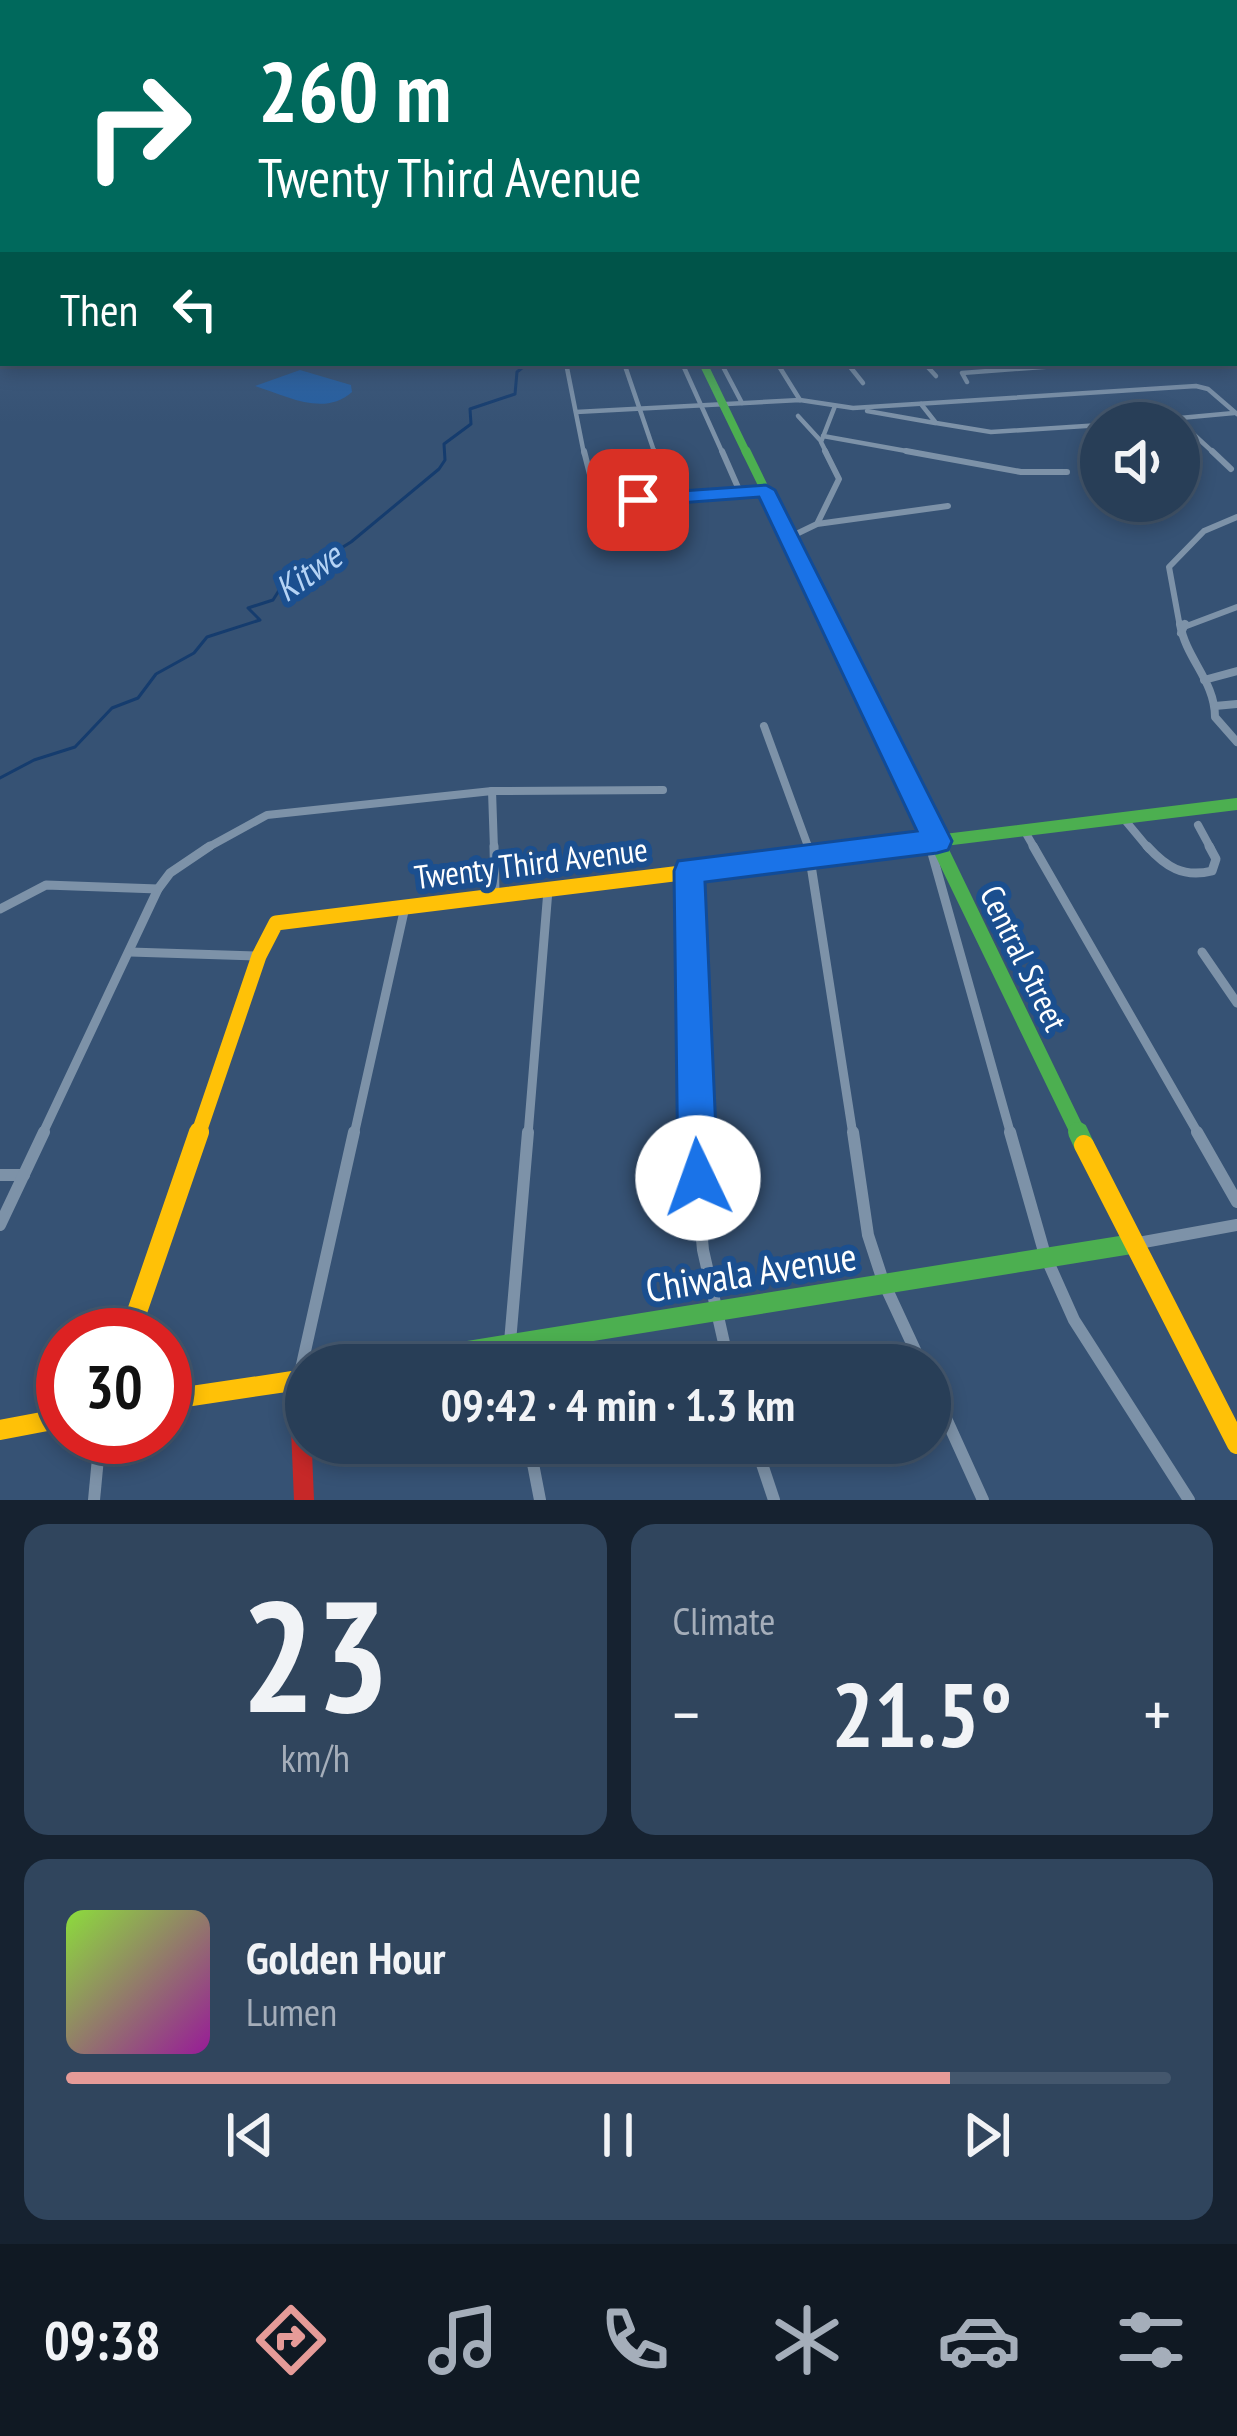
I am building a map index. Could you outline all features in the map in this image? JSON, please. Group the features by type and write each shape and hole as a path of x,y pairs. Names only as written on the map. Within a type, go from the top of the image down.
{"street":[{"path":"567,366 597,502 766,490"},
{"path":"625,366 670,498"},
{"path":"683,366 740,492"},
{"name":"Central Street","path":"704,366 933,842 1237,1444"},
{"path":"723,366 742,403"},
{"path":"780,366 800,400"},
{"path":"849,366 863,383"},
{"path":"927,366 936,376"},
{"path":"967,382 962,373 1056,366"},
{"path":"853,408 1196,386 1208,389 1236,414"},
{"path":"576,412 800,400 991,432 1080,426"},
{"path":"921,404 936,423"},
{"path":"822,439 836,406"},
{"path":"1200,417 1236,414"},
{"path":"798,416 822,439 840,476 818,524"},
{"path":"822,439 1021,472 1067,472"},
{"path":"1200,440 1231,469"},
{"path":"788,538 818,524 949,506"},
{"path":"1237,518 1204,531 1169,567 1181,633 1215,695 1215,717 1237,742"},
{"path":"1181,633 1186,623 1237,607"},
{"path":"1204,680 1237,670"},
{"path":"1215,706 1237,704"},
{"path":"764,726 812,858 868,1235 912,1344"},
{"path":"0,1225 158,889 170,873 218,841 267,815 492,791 662,790"},
{"path":"492,791 495,894"},
{"name":"Twenty Third Avenue","path":"259,956 276,922 1237,803"},
{"path":"1124,819 1161,862 1192,875 1212,871 1216,859 1198,825"},
{"path":"1024,830 1237,1202"},
{"path":"933,842 1045,1256 1074,1320 1189,1500"},
{"path":"689,871 693,1073 710,1310 721,1344"},
{"path":"0,909 46,885 158,889"},
{"path":"510,1342 531,1139 531,1073 548,888"},
{"path":"311,1344 405,906"},
{"path":"130,952 259,956 138,1308"},
{"path":"1202,952 1237,1003"},
{"path":"0,1175 23,1175"},
{"path":"1132,1244 1237,1225"},
{"name":"Chiwala Avenue","path":"499,1344 1132,1244"},
{"path":"192,1396 285,1382"},
{"path":"0,1430 36,1423"},
{"path":"951,1429 983,1500"},
{"path":"94,1500 97,1464"},
{"path":"304,1464 304,1500"},
{"path":"533,1464 540,1500"},
{"path":"761,1464 774,1500"}],"shaded area":[{"path":"300,370 351,385 352,392 317,404 255,386"}],"waterway":[{"name":"Kitwe","path":"0,778 34,760 75,747 112,708 138,698 156,674 194,653 207,637 260,620 248,608 273,600 283,584 351,542 439,469 445,460 444,444 471,424 470,409 515,394 517,372 524,366"}],"traffic: fast":[{"path":"704,366 1084,1145"},
{"path":"722,868 1237,804"},
{"path":"511,1344 1132,1244"}],"traffic: slow":[{"path":"138,1308 259,956 276,923 722,868"},
{"path":"1084,1145 1237,1444"},
{"path":"192,1396 285,1382"},
{"path":"0,1430 36,1423"}],"traffic: jam":[{"path":"302,1464 304,1500"}],"route":[{"path":"638,500 766,490 937,841 689,871 698,1178"}]}
